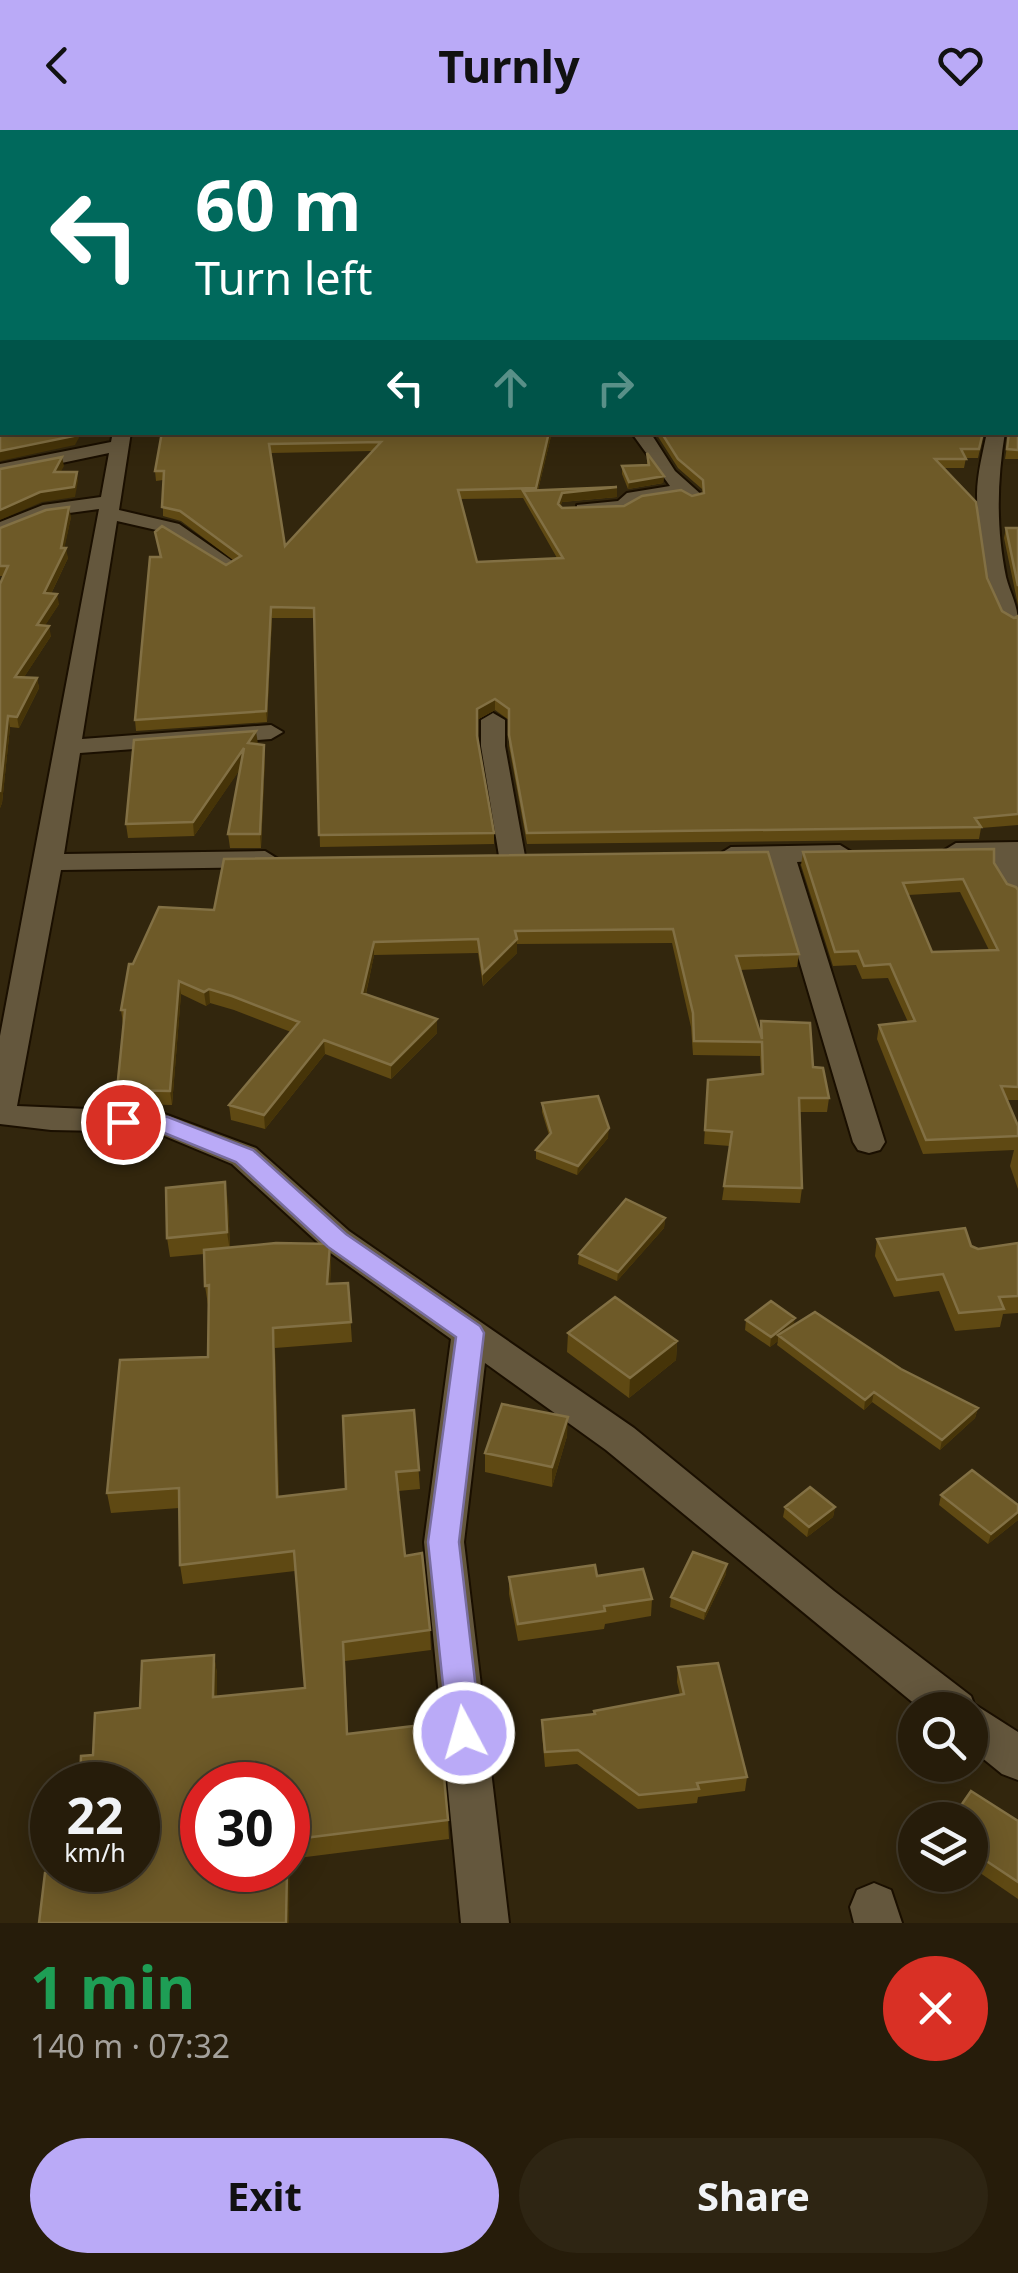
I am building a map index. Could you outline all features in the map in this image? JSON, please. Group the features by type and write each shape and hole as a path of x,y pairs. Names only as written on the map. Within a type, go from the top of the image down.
{"street":[{"path":"570,510 623,506 634,497 693,496 667,474 642,435"},
{"path":"996,435 986,492 996,579 1011,618"},
{"path":"0,470 120,439 49,862 0,1114 51,1120 160,1122 244,1156 337,1240 620,1439 932,1692"},
{"path":"0,529 43,511 107,508 182,530 228,565"},
{"path":"493,720 493,746 512,856"},
{"path":"68,747 271,732"},
{"path":"932,852 1013,850 1008,874 1018,890"},
{"path":"704,855 876,853"},
{"path":"781,854 870,1142"},
{"path":"49,862 300,859"},
{"path":"470,1333 444,1542 486,1923"},
{"path":"988,1736 1018,1759"}],"building":[{"path":"0,435 74,435 74,436 0,451"},
{"path":"161,435 548,435 536,488 458,490 477,562 563,558 523,491 617,487 562,493 558,504 562,508 624,506 642,496 681,490 692,496 704,493 703,480 678,459 663,435 982,435 979,449 961,449 966,459 935,459 976,502 987,578 1002,611 1014,618 1018,616 1018,814 975,818 981,827 527,833 509,735 509,709 495,699 477,709 477,736 494,833 319,835 314,608 271,607 266,711 135,720 150,557 161,557 155,532 162,526 226,565 241,556 180,511 162,507 164,471 155,471","holes":["381,442 285,546 269,444"]},
{"path":"1009,435 1018,435 1018,450 1007,449"},
{"path":"647,453 664,476 629,482 622,466 649,465"},
{"path":"62,457 54,472 77,472 74,487 40,492 0,510 0,469"},
{"path":"69,507 61,548 66,548 44,593 57,594 37,625 49,626 15,677 37,678 17,717 8,716 0,792 0,584 8,566 0,566 0,528 46,510"},
{"path":"1006,528 1018,528 1018,586"},
{"path":"256,731 248,743 264,745 260,834 228,834 244,748 193,822 126,824 134,740"},
{"path":"994,849 994,863 1007,884 1018,890 1018,1087 1001,1086 1018,1126 1018,1136 926,1140 879,1025 915,1021 890,964 864,966 858,951 835,952 803,852","holes":["963,879 998,950 932,952 903,883"]},
{"path":"768,852 799,954 736,956 762,1039 761,1021 810,1023 813,1067 823,1068 829,1098 799,1098 802,1188 724,1186 732,1132 705,1130 708,1080 763,1074 762,1042 694,1041 693,1013 673,929 515,931 517,939 483,973 478,939 374,942 362,993 437,1019 391,1065 324,1040 264,1115 229,1105 299,1022 179,981 170,1091 117,1090 125,1010 121,1010 129,964 133,964 159,907 214,910 224,859"},
{"path":"598,1096 609,1128 578,1166 536,1150 551,1133 542,1103"},
{"path":"225,1182 227,1232 167,1238 166,1188"},
{"path":"626,1199 665,1218 618,1272 579,1254"},
{"path":"965,1228 971,1246 978,1249 1018,1243 1018,1296 999,1297 1004,1309 959,1313 943,1274 897,1280 877,1239"},
{"path":"276,1243 330,1244 327,1284 348,1283 351,1322 273,1328 277,1497 346,1489 343,1416 414,1410 419,1470 396,1472 405,1556 422,1553 430,1630 343,1642 347,1734 439,1723 448,1820 310,1837 310,1762 180,1762 180,1892 287,1892 286,1923 39,1923 43,1892 160,1892 160,1762 81,1762 81,1756 93,1755 95,1713 140,1708 142,1661 214,1655 213,1697 305,1688 294,1551 180,1565 179,1488 107,1493 120,1360 208,1357 209,1285 205,1286 204,1250"},
{"path":"615,1297 677,1341 630,1378 568,1333"},
{"path":"771,1301 795,1318 771,1337 746,1320"},
{"path":"815,1312 901,1369 978,1408 942,1440 874,1392 865,1400 778,1335"},
{"path":"502,1404 568,1417 552,1467 485,1453"},
{"path":"972,1470 1018,1505 1018,1512 991,1534 941,1495"},
{"path":"810,1487 835,1507 809,1527 785,1507"},
{"path":"693,1552 727,1564 705,1611 671,1597"},
{"path":"595,1565 597,1576 643,1569 652,1599 604,1606 605,1611 518,1624 509,1577"},
{"path":"718,1663 747,1777 697,1783 699,1789 639,1795 578,1750 545,1752 542,1720 595,1714 594,1711 684,1694 678,1667"},
{"path":"971,1791 1018,1821 1018,1882 988,1862 988,1802 963,1802"}],"route":[{"path":"123,1122 160,1122 244,1156 337,1240 470,1333 444,1542 464,1733"}]}
